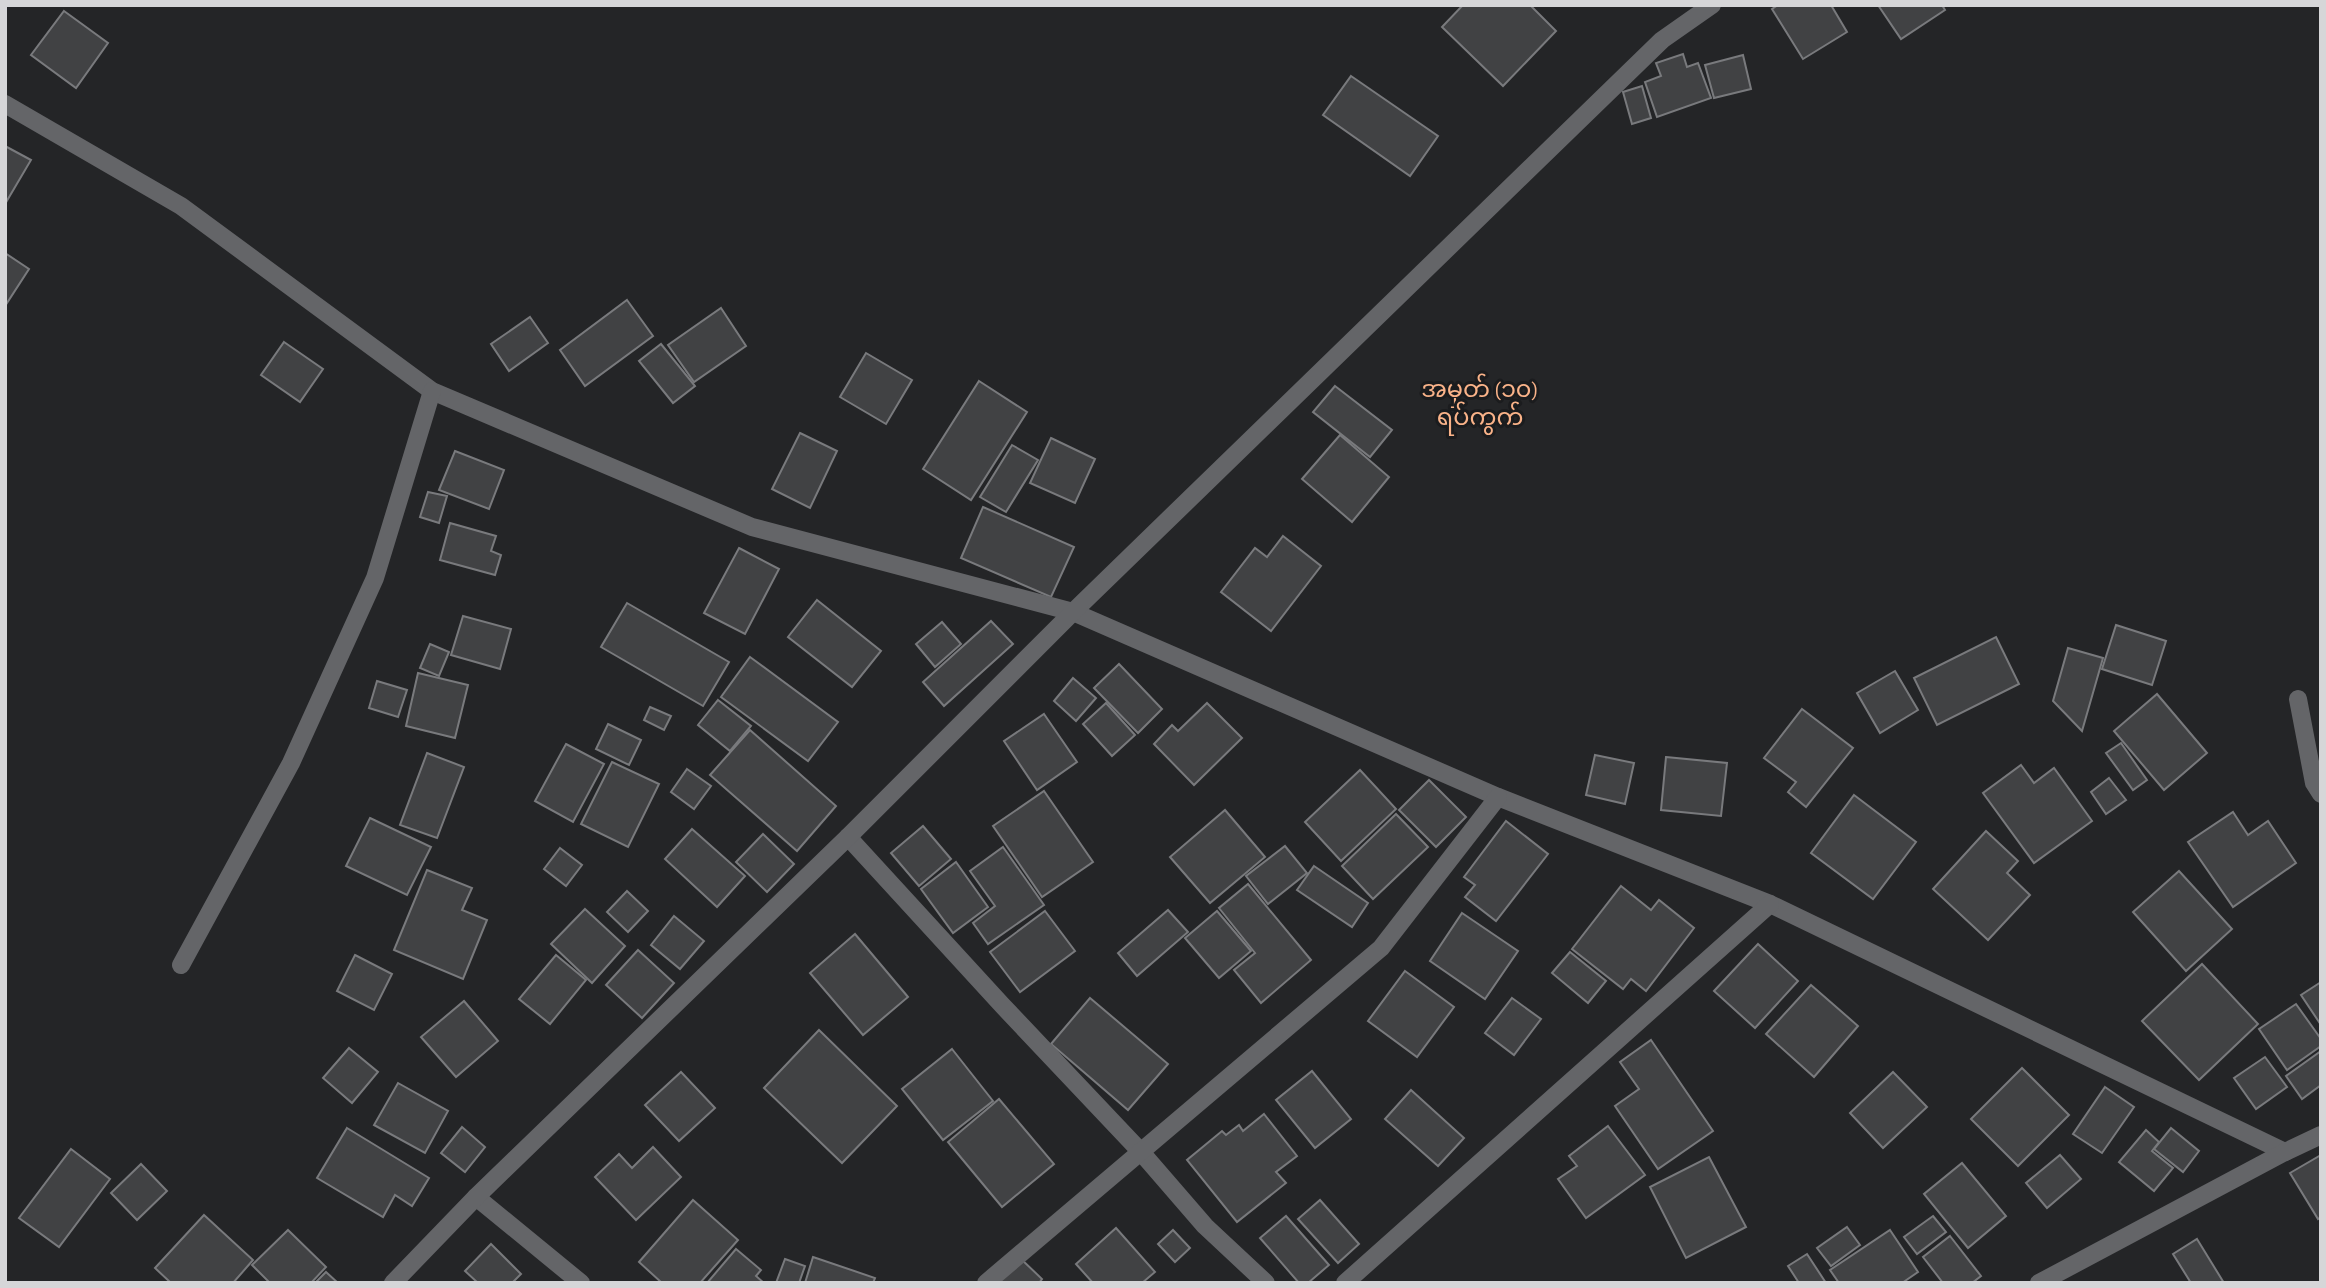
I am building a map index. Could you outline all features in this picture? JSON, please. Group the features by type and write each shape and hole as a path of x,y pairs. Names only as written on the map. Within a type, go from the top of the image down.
{"street":[{"path":"393,1283 476,1197 848,837 1073,612 1662,40 1712,5"},
{"path":"5,104 181,206 432,391 752,527 1073,612 1499,797 1770,904 2285,1152"},
{"path":"181,965 291,764 375,578 432,391"},
{"path":"2298,699 2314,783 2321,794"},
{"path":"986,1283 1381,948 1499,797"},
{"path":"848,837 1141,1152 1205,1226 1266,1283"},
{"path":"1345,1283 1770,904"},
{"path":"2039,1283 2321,1135"},
{"path":"476,1197 581,1283"}],"building":[{"path":"1463,5 1530,5 1556,31 1503,86 1442,27"},
{"path":"1778,5 1831,5 1847,32 1803,59 1772,9"},
{"path":"1878,5 1942,5 1945,10 1901,39"},
{"path":"64,11 108,43 76,88 31,55"},
{"path":"1683,54 1687,67 1698,63 1711,98 1657,117 1645,82 1661,76 1656,63"},
{"path":"1743,55 1751,89 1714,98 1705,65"},
{"path":"1351,76 1438,136 1410,176 1323,115"},
{"path":"1642,86 1651,118 1632,124 1623,92"},
{"path":"5,146 31,160 5,204"},
{"path":"5,253 29,269 5,306"},
{"path":"627,300 653,336 585,386 560,350"},
{"path":"721,308 746,346 694,382 668,345"},
{"path":"530,317 548,343 509,371 491,344"},
{"path":"284,342 323,369 300,402 261,375"},
{"path":"661,344 695,386 673,403 639,361"},
{"path":"866,353 912,380 886,424 840,397"},
{"path":"979,381 1027,412 971,500 923,469"},
{"path":"1335,386 1392,430 1370,457 1313,412"},
{"path":"800,433 837,451 810,508 772,489"},
{"path":"1340,435 1389,477 1352,522 1302,479"},
{"path":"1051,438 1095,459 1075,503 1030,483"},
{"path":"1012,445 1038,460 1006,512 980,497"},
{"path":"455,451 504,470 489,509 439,490"},
{"path":"428,492 447,496 439,523 420,517"},
{"path":"983,507 1074,547 1051,597 961,558"},
{"path":"450,523 496,536 491,551 501,555 495,575 440,560"},
{"path":"1283,536 1321,566 1271,631 1221,592 1255,548 1267,557"},
{"path":"739,548 779,569 745,634 704,613"},
{"path":"817,600 881,651 852,687 788,637"},
{"path":"627,603 729,662 703,706 601,647"},
{"path":"463,616 511,629 500,669 451,655"},
{"path":"991,621 1013,644 944,706 923,682"},
{"path":"942,622 961,644 935,667 916,644"},
{"path":"2116,625 2166,641 2152,685 2102,669"},
{"path":"1996,637 2019,684 1937,725 1914,678"},
{"path":"430,644 449,652 439,676 420,668"},
{"path":"2068,648 2103,658 2082,731 2053,701"},
{"path":"750,657 838,722 808,761 721,697"},
{"path":"1119,664 1162,709 1138,733 1094,688"},
{"path":"1895,671 1918,710 1880,733 1857,693"},
{"path":"418,673 468,685 455,738 406,726"},
{"path":"1073,678 1096,698 1076,721 1054,701"},
{"path":"377,681 407,690 398,717 369,708"},
{"path":"2157,694 2207,753 2164,790 2114,731"},
{"path":"718,700 751,726 730,751 698,725"},
{"path":"1106,703 1135,735 1112,756 1083,724"},
{"path":"1207,703 1242,738 1194,785 1154,744 1172,725 1178,731"},
{"path":"650,707 671,716 664,730 644,720"},
{"path":"1802,709 1853,748 1806,807 1788,792 1796,782 1764,758"},
{"path":"1044,714 1077,762 1037,790 1004,741"},
{"path":"608,724 641,740 629,765 596,749"},
{"path":"750,730 836,806 797,851 710,775"},
{"path":"2121,743 2147,780 2133,790 2106,753"},
{"path":"566,744 604,764 573,822 535,801"},
{"path":"427,753 464,767 437,838 400,825"},
{"path":"1595,755 1634,763 1625,804 1586,795"},
{"path":"1666,757 1727,763 1721,816 1661,810"},
{"path":"612,762 659,784 628,847 581,824"},
{"path":"2021,765 2034,783 2054,768 2092,821 2034,863 1983,793"},
{"path":"687,769 711,786 694,809 671,792"},
{"path":"1360,770 1396,809 1341,861 1305,822"},
{"path":"2109,778 2126,800 2106,814 2091,792"},
{"path":"1429,780 1466,817 1436,847 1399,810"},
{"path":"1044,791 1093,862 1042,897 993,826"},
{"path":"1854,795 1916,842 1873,899 1811,853"},
{"path":"1225,810 1265,857 1210,903 1170,857"},
{"path":"2233,812 2248,835 2268,821 2296,863 2233,907 2188,842"},
{"path":"1396,814 1428,847 1373,899 1342,866"},
{"path":"370,818 431,847 407,895 346,866"},
{"path":"1506,821 1548,854 1496,921 1465,897 1475,885 1464,877"},
{"path":"923,826 951,859 919,886 891,853"},
{"path":"692,829 745,876 717,907 665,859"},
{"path":"1986,831 2018,861 2007,873 2030,895 1988,940 1933,889"},
{"path":"763,834 794,864 767,892 736,862"},
{"path":"1285,846 1307,873 1268,904 1246,876"},
{"path":"1003,847 1044,905 988,944 973,923 995,906 970,871"},
{"path":"560,848 582,865 566,886 544,869"},
{"path":"956,862 988,907 953,933 921,889"},
{"path":"1314,866 1368,903 1352,927 1297,890"},
{"path":"427,870 472,888 462,910 487,920 463,979 394,950"},
{"path":"2179,871 2232,929 2186,971 2133,912"},
{"path":"1248,884 1311,960 1261,1003 1234,970 1255,953 1219,908"},
{"path":"1621,886 1651,910 1659,900 1694,928 1646,991 1631,979 1623,989 1572,949"},
{"path":"627,891 648,911 628,932 607,912"},
{"path":"585,909 625,946 592,983 551,944"},
{"path":"1168,910 1188,932 1137,976 1118,953"},
{"path":"1045,911 1075,951 1020,992 990,952"},
{"path":"1217,911 1251,951 1219,978 1185,938"},
{"path":"1462,913 1518,951 1485,999 1430,961"},
{"path":"674,916 704,941 680,969 651,945"},
{"path":"855,934 908,997 863,1035 810,973"},
{"path":"1758,944 1798,981 1755,1028 1714,991"},
{"path":"638,950 674,983 642,1018 606,985"},
{"path":"1570,952 1606,981 1588,1003 1552,973"},
{"path":"355,955 392,974 374,1010 337,991"},
{"path":"556,955 586,980 550,1024 519,999"},
{"path":"2202,964 2258,1024 2199,1080 2142,1021"},
{"path":"1405,971 1454,1007 1417,1057 1368,1021"},
{"path":"2321,982 2321,1025 2301,995"},
{"path":"1811,985 1858,1026 1814,1077 1766,1034"},
{"path":"1090,998 1168,1064 1128,1110 1051,1044"},
{"path":"1512,998 1541,1019 1514,1055 1485,1033"},
{"path":"464,1001 498,1041 456,1077 421,1037"},
{"path":"2296,1004 2321,1039 2321,1046 2287,1070 2259,1029"},
{"path":"819,1030 897,1106 842,1163 764,1088"},
{"path":"1651,1040 1713,1131 1658,1169 1615,1106 1639,1089 1620,1062"},
{"path":"349,1048 378,1072 352,1103 323,1078"},
{"path":"952,1049 993,1101 943,1140 902,1089"},
{"path":"2321,1051 2321,1085 2302,1099 2286,1076"},
{"path":"2265,1057 2287,1087 2256,1109 2234,1078"},
{"path":"2022,1068 2069,1115 2018,1166 1971,1119"},
{"path":"1312,1071 1351,1119 1315,1148 1276,1100"},
{"path":"681,1072 715,1108 679,1141 645,1105"},
{"path":"1893,1072 1927,1107 1883,1148 1850,1113"},
{"path":"398,1083 448,1111 425,1153 374,1125"},
{"path":"2105,1087 2134,1107 2102,1153 2073,1134"},
{"path":"1411,1090 1464,1138 1438,1166 1385,1119"},
{"path":"999,1099 1054,1164 1002,1207 948,1142"},
{"path":"1264,1114 1297,1156 1276,1172 1286,1183 1237,1222 1187,1160 1222,1131 1226,1135 1239,1125 1243,1131"},
{"path":"1608,1126 1645,1175 1586,1218 1558,1179 1577,1166 1569,1156"},
{"path":"462,1127 485,1147 465,1172 441,1153"},
{"path":"347,1128 429,1178 412,1206 395,1195 383,1217 317,1178"},
{"path":"2171,1128 2199,1151 2183,1172 2154,1149"},
{"path":"2146,1130 2159,1142 2152,1151 2173,1168 2154,1191 2119,1162"},
{"path":"653,1147 681,1177 636,1220 595,1177 619,1154 632,1168"},
{"path":"71,1149 110,1179 59,1247 19,1218"},
{"path":"2060,1155 2081,1179 2047,1208 2026,1183"},
{"path":"2321,1155 2321,1217 2318,1219 2290,1173"},
{"path":"1709,1157 1746,1227 1686,1258 1650,1187"},
{"path":"1962,1163 2006,1216 1968,1248 1924,1194"},
{"path":"141,1164 167,1191 137,1220 111,1193"},
{"path":"693,1200 738,1240 700,1283 662,1283 639,1262"},
{"path":"1320,1200 1359,1244 1338,1263 1298,1219"},
{"path":"204,1215 253,1260 233,1283 171,1283 155,1268"},
{"path":"1286,1216 1329,1265 1308,1283 1299,1283 1260,1238"},
{"path":"1933,1216 1946,1232 1917,1254 1904,1237"},
{"path":"1847,1227 1860,1245 1831,1266 1817,1248"},
{"path":"1116,1228 1155,1272 1142,1283 1093,1283 1076,1264"},
{"path":"288,1230 326,1267 311,1283 270,1283 252,1265"},
{"path":"1173,1230 1190,1248 1175,1262 1158,1244"},
{"path":"1890,1230 1918,1272 1902,1283 1839,1283 1830,1270"},
{"path":"1950,1236 1981,1276 1972,1283 1943,1283 1923,1257"},
{"path":"2197,1239 2224,1283 2191,1283 2173,1254"},
{"path":"491,1244 521,1274 512,1283 478,1283 465,1271"},
{"path":"736,1249 761,1270 756,1276 764,1283 707,1283"},
{"path":"1807,1254 1826,1283 1799,1283 1788,1266"},
{"path":"813,1257 875,1278 873,1283 805,1283"},
{"path":"1020,1258 1042,1279 1039,1283 997,1283"},
{"path":"785,1259 805,1266 799,1283 776,1283"},
{"path":"326,1272 338,1283 315,1283"}],"district":[{"name":"အမှတ် (၁၀) ရပ်ကွက်","path":"1480,403"}]}
